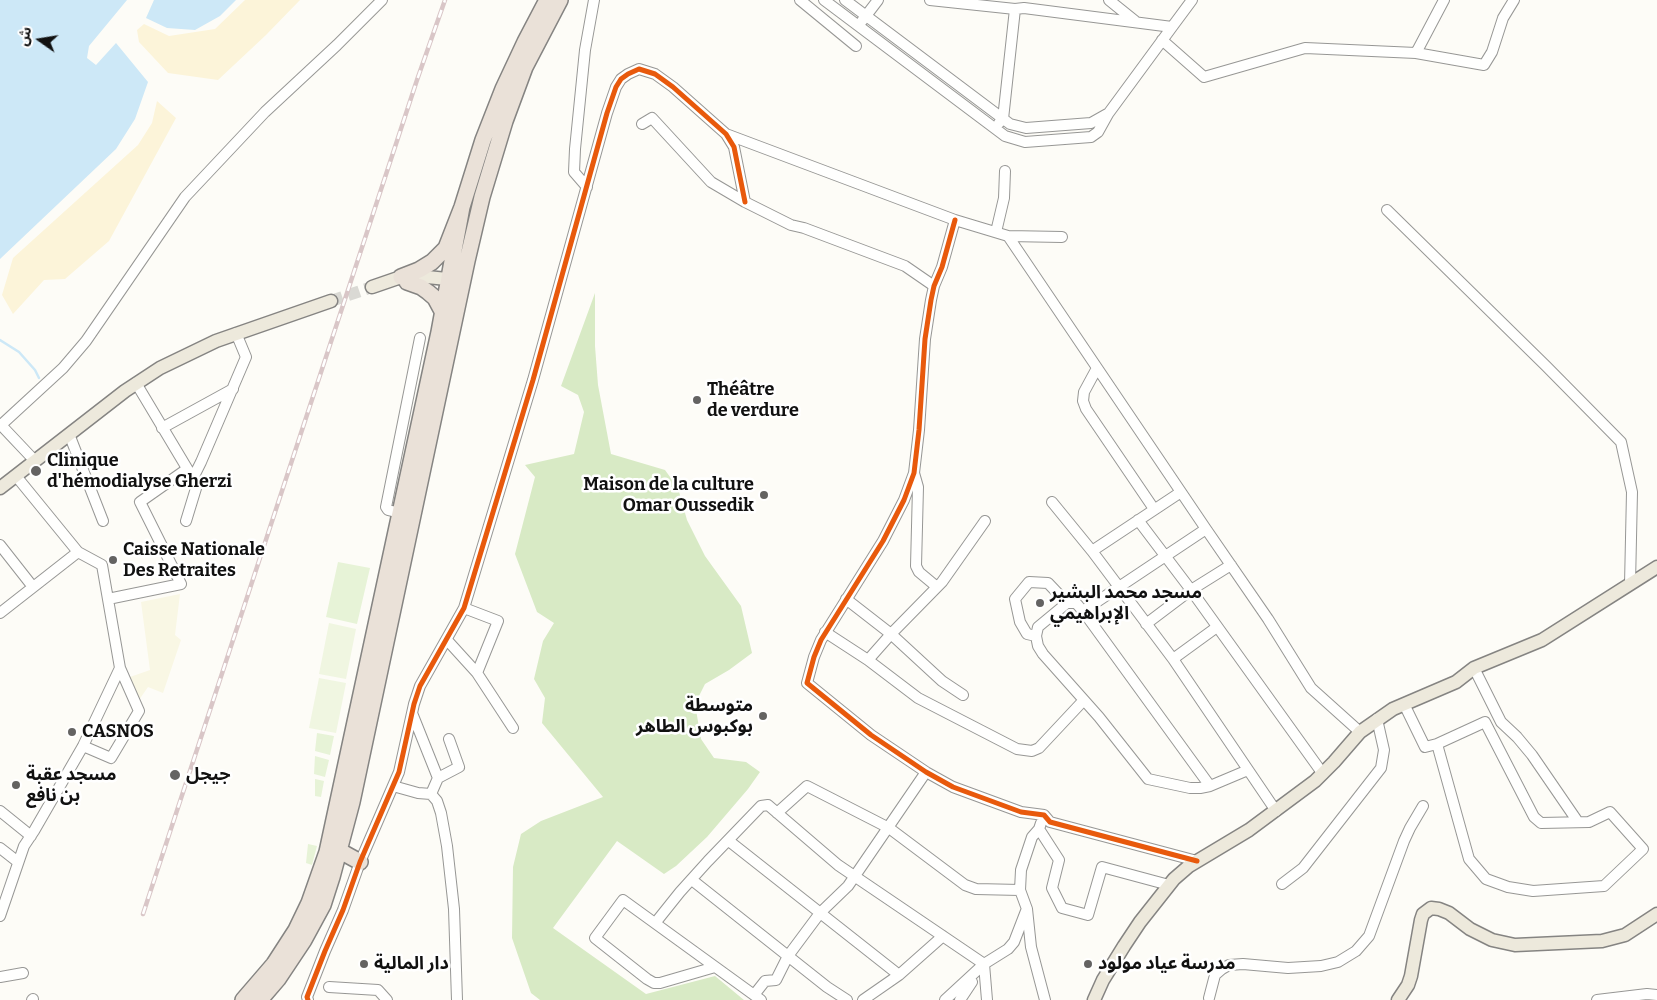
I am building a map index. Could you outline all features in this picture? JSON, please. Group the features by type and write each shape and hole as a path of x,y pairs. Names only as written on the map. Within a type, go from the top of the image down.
{"highway":[{"path":"404,280 442,253 448,244 483,140 525,42 548,0"},
{"path":"243,1000 287,946 309,903 319,876 341,788 442,311 482,197 505,121 525,67 560,0"},
{"path":"260,1000 278,980 311,927 326,898 340,851 440,386 462,207"},
{"path":"404,280 428,292 435,298 442,311"},
{"path":"340,851 360,862"}],"main road":[{"path":"404,280 453,281"},
{"path":"0,488 136,383 160,368 194,350 236,333 331,301"},
{"path":"1094,1000 1103,980 1124,946 1169,885 1189,866 1249,830 1323,774 1360,732 1393,709 1456,682 1474,668 1542,640 1657,567"},
{"path":"1398,1000 1408,985 1411,976 1423,914 1431,908 1449,913 1484,937 1501,943 1516,945 1586,942 1615,938 1632,932 1657,914"}],"street":[{"path":"35,461 0,425 63,368 86,341 184,198 264,112 337,45 382,0"},
{"path":"587,187 574,172 585,50 594,0"},
{"path":"800,0 856,46"},
{"path":"824,0 1005,136 1024,142 1091,137 1098,132 1108,114 1192,0"},
{"path":"858,25 878,0"},
{"path":"930,0 1023,6 1172,26"},
{"path":"1109,0 1136,22"},
{"path":"1416,53 1444,0"},
{"path":"1162,40 1204,77 1305,48 1416,53 1484,65 1492,52 1503,18 1514,0"},
{"path":"846,16 852,2 866,16 1002,120 1010,124 1026,128 1091,124 1108,114"},
{"path":"995,128 1002,120 1023,6"},
{"path":"824,20 834,7"},
{"path":"308,1000 307,997 324,951 343,910 360,862 399,772 420,686 464,608 533,380 607,113 616,88 624,76 636,70 644,70 659,76 726,134 734,147 745,202"},
{"path":"642,124 652,118 711,182 745,202 791,225 804,228 905,266 934,286"},
{"path":"726,134 955,220 1008,236 1062,237"},
{"path":"996,232 1004,198 1004,171"},
{"path":"1387,210 1546,366 1620,442 1632,492 1630,584"},
{"path":"955,220 942,267 934,286 925,339 920,422 914,473 904,500 883,541 825,632 816,652 807,683 870,735 953,788 1020,812 1044,816 1050,822 1198,861"},
{"path":"1008,236 1268,619 1311,688 1360,732"},
{"path":"108,599 181,584 140,502 190,473 233,389 246,357 236,333"},
{"path":"400,514 388,510 386,507 420,338"},
{"path":"1097,368 1084,392 1086,409 1154,509"},
{"path":"136,383 197,485 186,521"},
{"path":"162,428 233,389"},
{"path":"69,434 103,521"},
{"path":"914,473 918,487 916,566 919,572 937,587"},
{"path":"16,476 78,552 102,566 120,668 139,712 112,758 83,746"},
{"path":"1092,551 1181,492"},
{"path":"1052,502 1092,551 1173,658 1276,811"},
{"path":"1138,520 1191,590 1323,774"},
{"path":"868,660 937,587 985,521"},
{"path":"1083,611 1206,530"},
{"path":"0,545 33,587"},
{"path":"0,613 78,552"},
{"path":"1146,624 1191,590 1231,566"},
{"path":"1067,603 1048,583 1029,582 1015,599 1020,622 1033,632 1043,654 1099,718 1148,779 1190,788 1210,786 1248,770"},
{"path":"846,599 891,634 942,680 963,695"},
{"path":"1033,632 1067,603 1076,603 1210,786"},
{"path":"464,608 498,621 477,673"},
{"path":"1173,658 1217,627"},
{"path":"825,632 868,660 918,698 1017,749 1032,751 1039,748 1083,701"},
{"path":"447,640 477,673 514,728"},
{"path":"0,916 24,846 83,746 120,668"},
{"path":"1474,668 1501,722 1532,755 1578,822"},
{"path":"1404,704 1425,747 1437,744 1485,722 1534,816 1541,823 1589,822 1610,812 1643,849 1604,886 1533,890 1508,887 1486,879 1469,859 1437,744"},
{"path":"412,713 438,778"},
{"path":"1282,884 1303,868 1381,768 1384,750 1377,719"},
{"path":"431,794 438,778 459,767 450,739"},
{"path":"715,967 660,983 654,982 650,981 595,938 623,900 758,997 765,981 776,980 788,956 820,913 848,886 926,772"},
{"path":"393,786 418,793 431,794 442,813 454,909 456,1000"},
{"path":"777,813 807,786 889,828 965,884 976,889 1020,890"},
{"path":"656,922 680,892 762,806 772,807 833,862 984,964"},
{"path":"1209,999 1215,975 1229,965 1243,964 1288,968 1321,966 1338,962 1356,951 1369,936 1404,841 1424,806"},
{"path":"0,811 31,836"},
{"path":"1044,816 1039,828 1032,837 1021,870 1020,890 1027,909 1031,947 1045,1000"},
{"path":"1039,828 1059,860 1052,888 1062,908 1088,915 1102,867 1169,885"},
{"path":"729,841 899,975"},
{"path":"0,848 18,862"},
{"path":"692,880 827,987 848,1000"},
{"path":"945,1000 984,964 1008,949 1014,942 1027,909"},
{"path":"863,1000 899,975 943,936"},
{"path":"960,1000 984,964"},
{"path":"984,964 987,1000"},
{"path":"0,977 23,973"},
{"path":"329,987 378,990 388,1000"},
{"path":"1597,1000 1647,994 1657,995"}],"shaded area":[{"path":"180,594 175,635 181,640 163,693 148,687 139,700 130,677 150,670 141,602"}],"green space":[{"path":"595,293 595,346 598,385 611,454 665,470 678,488 687,520 705,556 741,606 752,653 729,670 705,684 695,704 701,739 714,758 746,762 760,772 707,837 676,866 664,874 617,841 553,928 646,994 715,976 744,1000 540,1000 531,993 512,938 513,867 521,834 541,821 603,797 542,723 545,698 534,679 543,641 554,623 537,612 515,554 535,477 525,465 574,454 584,412 578,395 561,386"},
{"path":"338,562 370,568 357,624 326,617"},
{"path":"329,623 356,629 346,679 319,674"},
{"path":"319,678 346,683 336,733 309,728"},
{"path":"317,733 334,736 330,755 315,751"},
{"path":"315,756 329,760 325,777 314,774"},
{"path":"315,779 324,781 321,797 315,796"},
{"path":"308,844 317,846 312,865 306,863"}],"sand":[{"path":"245,0 300,0 218,80 168,73 139,42 137,30 144,24 169,36 215,29"},
{"path":"157,101 176,118 109,241 65,279 44,280 13,314 2,295 13,258 138,145 152,123"}],"water":[{"path":"0,0 127,0 89,46 87,58 96,65 116,43 148,82 135,119 116,149 0,259"},
{"path":"154,0 236,0 220,16 195,30 167,28 146,18"}],"waterway":[{"path":"0,340 19,352 35,370 39,378"}],"tunnel":[{"path":"331,301 372,287"}],"railway":[{"path":"143,914 445,0"}],"cycle path":[{"path":"308,1000 307,997 343,910 360,862 399,772 414,704 420,686 464,608 533,380 607,113 616,87 621,79 639,69 655,74 673,87 726,134 734,147 745,202"},
{"path":"955,220 931,300 925,339 914,473 904,500 883,541 821,640 807,683 871,735 926,772 953,787 1021,812 1044,815 1050,822 1197,861"}],"place":[{"name":"Théâtre de verdure","path":"697,400"},
{"name":"Clinique d'hémodialyse Gherzi","path":"36,471"},
{"name":"Maison de la culture Omar Oussedik","path":"764,495"},
{"name":"Caisse Nationale Des Retraites","path":"113,560"},
{"name":"مسجد محمد البشير الإبراهيمي","path":"1040,603"},
{"name":"متوسطة بوكبوس الطاهر","path":"763,716"},
{"name":"CASNOS","path":"72,732"},
{"name":"جيجل","path":"175,775"},
{"name":"مسجد عقبة بن نافع","path":"16,785"},
{"name":"دار المالية","path":"364,964"},
{"name":"مدرسة عياد مولود","path":"1088,964"}]}
